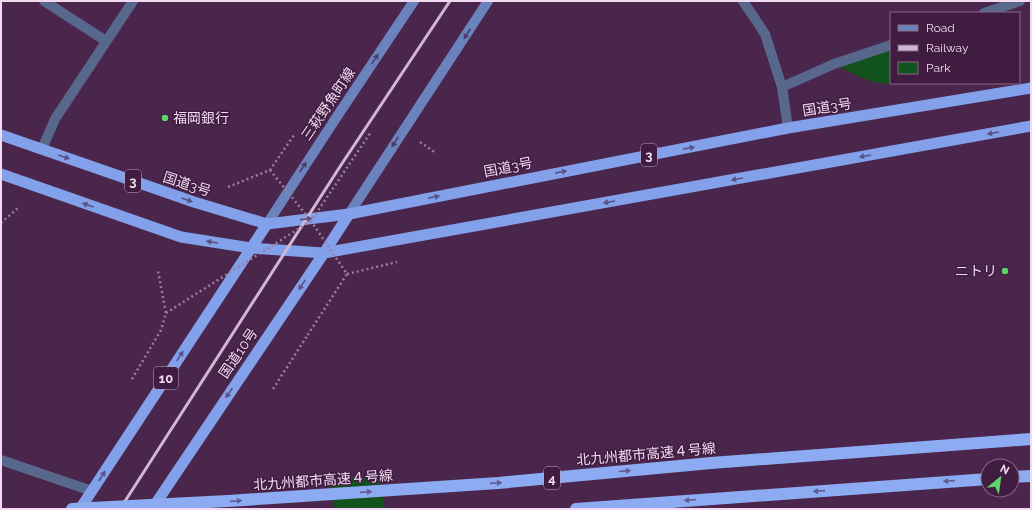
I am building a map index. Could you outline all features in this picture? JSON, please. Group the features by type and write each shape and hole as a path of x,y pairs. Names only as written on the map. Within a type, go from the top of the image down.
{"highway":[{"name":"国道3号","path":"1,135 194,202 267,224 349,214 788,128 1031,88"},
{"path":"1,174 181,238 251,248 324,253 1031,126"},
{"name":"国道10号","path":"152,509 349,214"},
{"name":"10","path":"80,509 267,224"},
{"name":"北九州都市高速４号線","path":"72,509 228,501 490,484 711,463 1031,439"},
{"path":"1020,477 1031,476"},
{"path":"576,509 980,480"}],"main road":[{"name":"三萩野魚町線","path":"267,224 414,1"},
{"path":"349,214 488,1"}],"street":[{"path":"44,1 106,41"},
{"path":"42,149 55,119 133,1"},
{"path":"743,1 765,34 782,87 788,128"},
{"path":"987,12 1020,1"},
{"path":"782,87 834,64 890,44"},
{"path":"1,460 92,491"}],"path":[{"path":"166,313 311,221 371,132"},
{"path":"228,187 270,170 294,135"},
{"path":"415,138 436,153"},
{"path":"270,170 311,221 346,274"},
{"path":"1,223 19,207"},
{"path":"273,389 346,274 397,262"},
{"path":"132,379 161,330 166,313 158,271"}],"green space":[{"path":"890,49 890,84 874,82 840,67"},
{"path":"379,476 385,509 335,509 328,479"}],"railway":[{"path":"120,509 341,165 450,1"}],"place":[{"name":"福岡銀行","path":"165,118"},
{"name":"ニトリ","path":"1005,271"}]}
